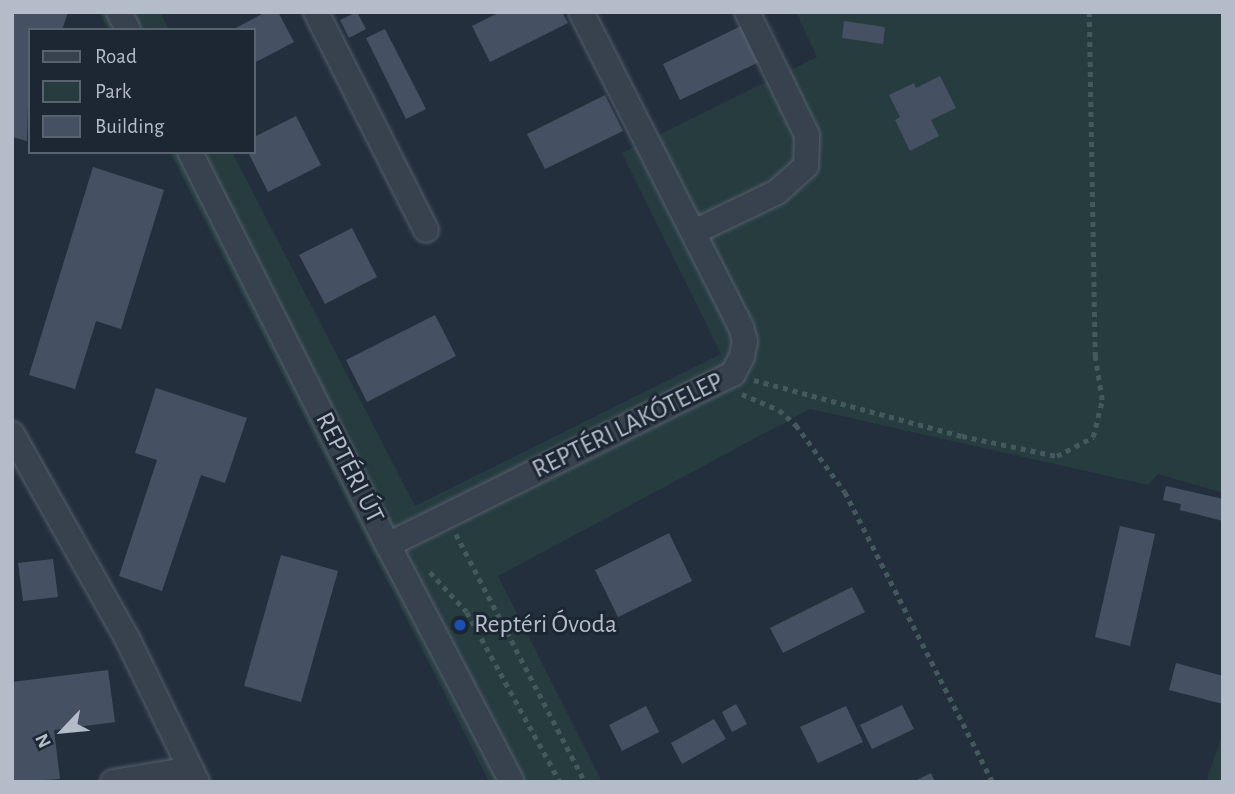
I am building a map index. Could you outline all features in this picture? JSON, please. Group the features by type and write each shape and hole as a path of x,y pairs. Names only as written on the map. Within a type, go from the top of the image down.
{"street":[{"path":"119,12 127,28"},
{"name":"REPTÉRI LAKÓTELEP","path":"397,540 723,379 743,356 745,341 741,327 581,12"},
{"path":"694,232 778,192 806,166 807,135 747,12"},
{"path":"321,23 426,230"},
{"name":"REPTÉRI ÚT","path":"191,154 397,540 512,782"},
{"path":"12,433 127,638 194,775 113,782"}],"path":[{"path":"723,379 1057,456 1093,437 1102,400 1095,358 1089,12"},
{"path":"723,379 779,410 814,446 845,492 993,782"},
{"path":"446,515 585,782"},
{"path":"397,540 467,612 560,782"}],"green space":[{"path":"99,12 160,12 168,28 107,28"},
{"path":"796,12 1223,12 1223,493 1158,474 1148,485 810,409 498,576 602,782 489,782 171,154 233,154 415,506 721,354 622,153 817,57"},
{"path":"1223,732 1223,782 1206,782"}],"building":[{"path":"12,12 68,12 63,28 28,28 27,141 12,137"},
{"path":"266,12 278,12 294,42 256,62 256,28 236,28"},
{"path":"357,12 366,29 349,38 340,20"},
{"path":"500,12 562,12 568,23 490,62 472,26"},
{"path":"844,21 885,27 883,44 842,38"},
{"path":"741,26 759,62 680,100 663,64"},
{"path":"385,29 426,109 406,119 366,38"},
{"path":"940,76 956,108 931,120 939,136 910,151 895,120 900,117 889,95 914,83 916,88"},
{"path":"605,95 623,131 545,169 527,134"},
{"path":"296,116 321,165 268,192 249,154 256,154 256,136"},
{"path":"93,167 164,190 121,329 96,321 75,389 29,375"},
{"path":"352,228 377,277 325,304 299,255"},
{"path":"435,315 456,356 367,402 346,360"},
{"path":"156,388 247,418 225,483 201,475 162,591 119,576 157,460 135,453"},
{"path":"1166,486 1223,499 1223,521 1180,510 1181,504 1163,500"},
{"path":"1120,526 1155,534 1130,646 1095,637"},
{"path":"669,533 692,581 618,617 595,570"},
{"path":"281,555 338,571 301,702 244,686"},
{"path":"53,559 58,597 23,601 18,563"},
{"path":"852,587 865,612 783,653 770,628"},
{"path":"1176,663 1223,676 1223,704 1169,690"},
{"path":"108,670 115,722 54,730 60,779 12,782 12,682"},
{"path":"736,704 747,724 732,732 722,712"},
{"path":"902,705 914,729 872,749 860,725"},
{"path":"646,706 659,732 622,751 609,725"},
{"path":"846,706 863,742 818,763 800,727"},
{"path":"714,719 726,739 682,764 671,743"},
{"path":"931,773 935,782 913,782"}],"place":[{"name":"Reptéri Óvoda","path":"460,625"}]}
